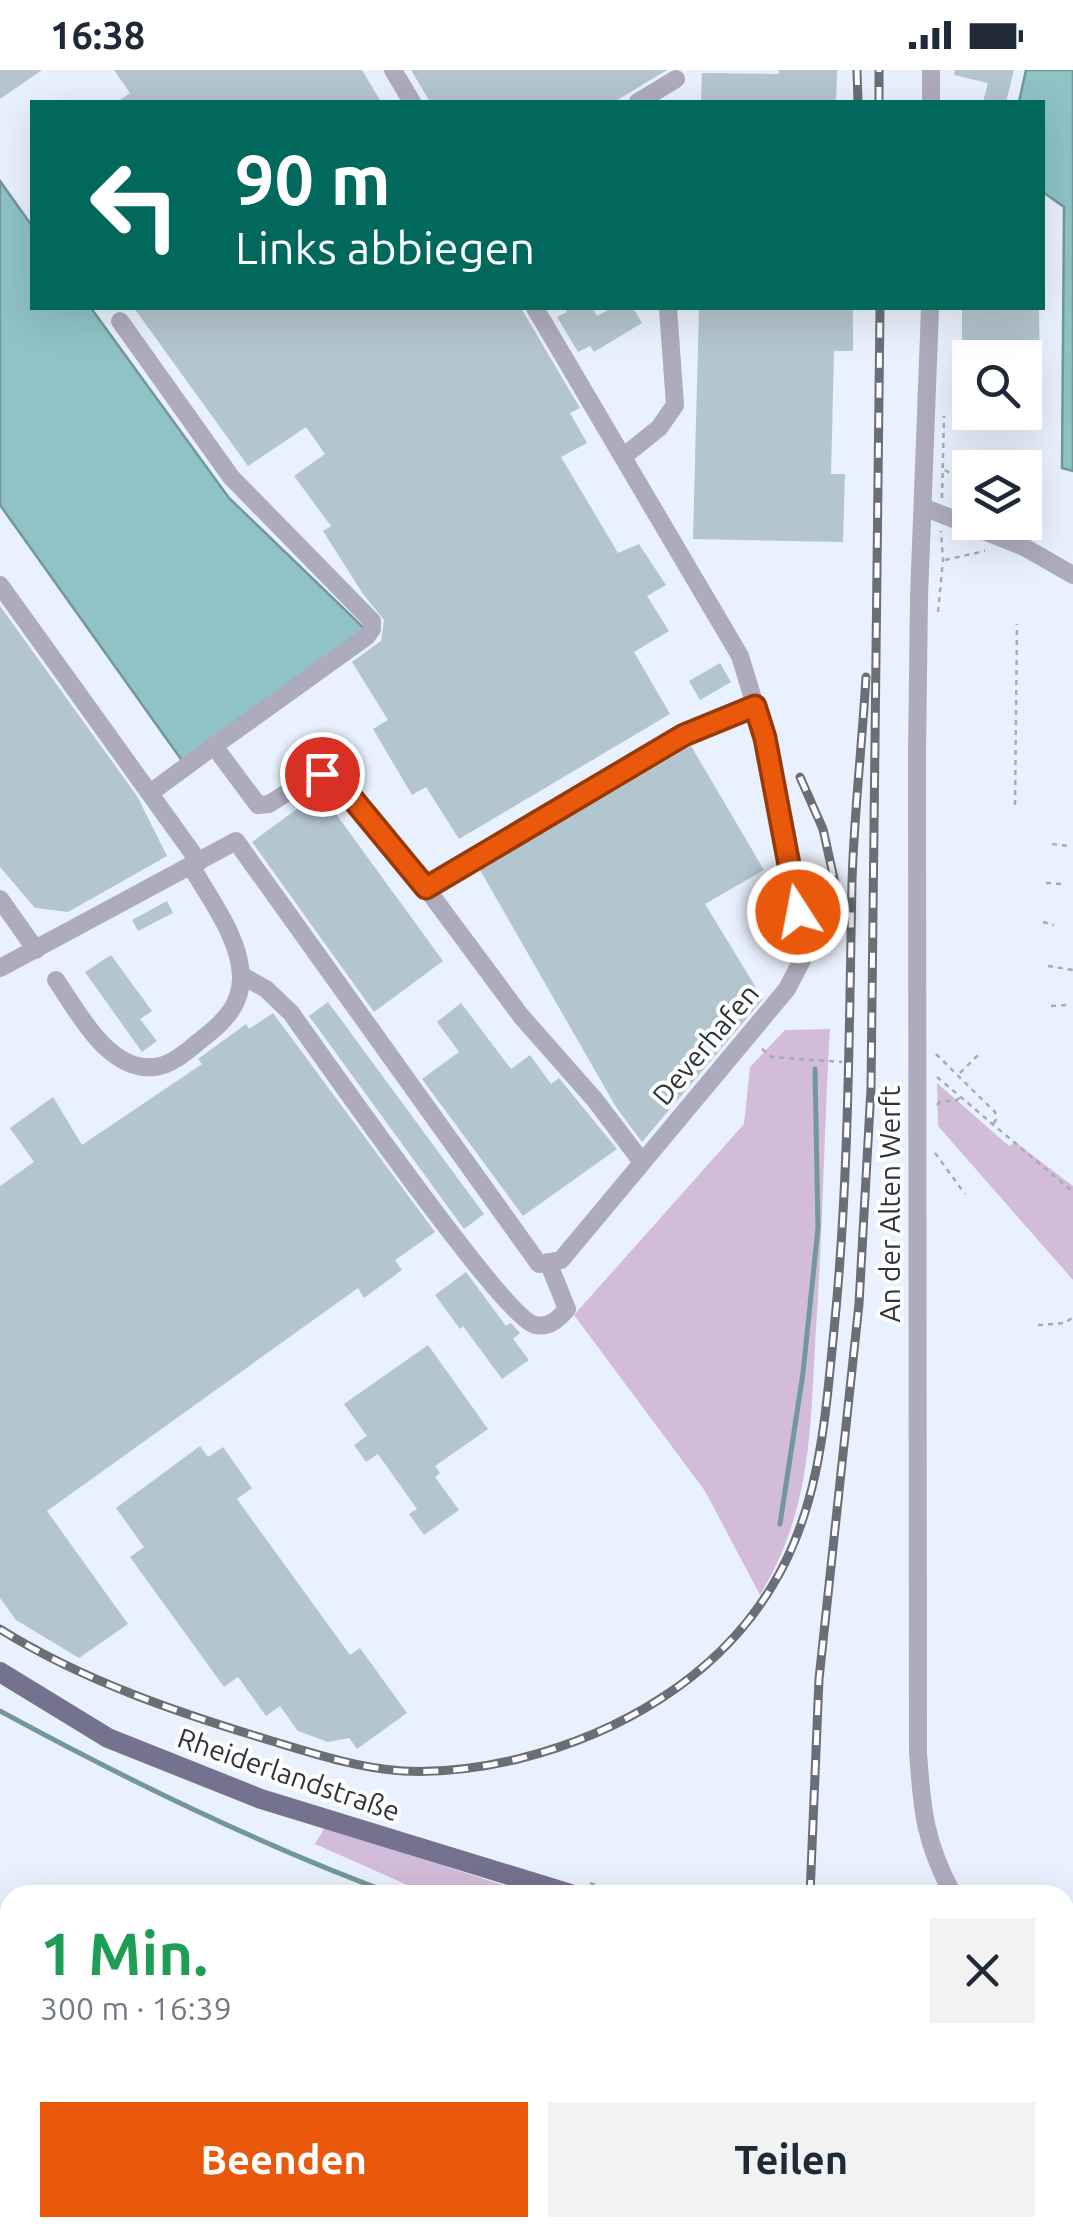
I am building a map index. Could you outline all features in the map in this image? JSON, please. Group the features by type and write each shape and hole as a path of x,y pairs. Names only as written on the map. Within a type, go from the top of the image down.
{"main road":[{"name":"Rheiderlandstraße","path":"0,1672 108,1738 260,1799 568,1885"}],"street":[{"path":"393,70 411,100"},
{"path":"931,100 932,70"},
{"path":"641,100 676,78"},
{"name":"Deverhafen","path":"536,310 740,656 765,738 798,912 802,960 787,989 561,1260 548,1262"},
{"path":"624,456 658,428 675,405 668,310"},
{"name":"An der Alten Werft","path":"930,310 932,510 917,753 918,1752 922,1817 934,1858 948,1885"},
{"path":"120,321 232,477 372,621 366,637 150,793"},
{"path":"932,510 1024,547 1073,575"},
{"path":"0,586 150,793 195,864 234,946 241,976 238,1000 226,1018 174,1060 157,1067 136,1065 102,1044 56,980"},
{"path":"426,888 684,735 755,706"},
{"path":"214,746 258,805 269,804 316,775 335,780 426,888 521,1016 595,1100 642,1162"},
{"path":"0,968 236,841 539,1264 548,1262 567,1309 556,1321 532,1324 514,1310 453,1235 290,1013 266,989 241,976"},
{"path":"0,899 36,950"}],"path":[{"path":"937,618 943,560 932,510 944,470 952,475"},
{"path":"943,560 972,552 992,552"},
{"path":"1015,805 1017,624"},
{"path":"1052,844 1068,846"},
{"path":"1046,882 1061,884"},
{"path":"1043,922 1054,925"},
{"path":"1048,966 1073,970"},
{"path":"1051,1006 1067,1004"},
{"path":"746,1037 772,1057 842,1062"},
{"path":"932,1045 938,1056 995,1112 997,1118 992,1126"},
{"path":"960,1074 980,1053"},
{"path":"929,1071 1073,1192"},
{"path":"936,1107 942,1101 956,1101 961,1096"},
{"path":"934,1150 966,1194"},
{"path":"1038,1325 1065,1322 1073,1317"}],"shaded area":[{"path":"1026,70 1073,70 1073,471 1062,468 1064,207 1045,193 1045,100 1019,100"},
{"path":"0,181 30,223 30,310 92,310 229,498 366,630 183,762 0,505"},
{"path":"830,1029 806,1466 790,1530 760,1595 705,1491 574,1315 744,1124 750,1067 785,1030"},
{"path":"937,1083 1009,1146 1015,1142 1073,1186 1073,1280 938,1126"},
{"path":"325,1827 502,1885 407,1885 315,1844"}],"building":[{"path":"0,70 42,70 0,99"},
{"path":"114,70 362,70 380,100 120,100 130,93"},
{"path":"411,70 667,70 617,100 429,100"},
{"path":"779,70 837,70 836,100 701,100 702,73 779,74"},
{"path":"955,70 1014,70 1006,100 984,100 988,83 954,75"},
{"path":"135,310 522,310 580,408 570,413 587,443 561,457 618,553 639,544 666,585 647,596 669,631 634,652 670,714 459,839 426,787 412,795 373,729 388,720 352,662 381,641 384,620 323,531 331,526 294,476 325,454 306,427 248,466"},
{"path":"593,310 597,316 608,310 634,310 642,323 594,352 590,346 578,352 557,317 567,312"},
{"path":"699,310 853,310 853,351 834,351 831,474 845,474 843,542 693,539"},
{"path":"962,310 1039,310 1039,340 962,340"},
{"path":"0,606 137,796 167,856 68,912 35,908 0,867"},
{"path":"720,663 731,682 700,700 689,681"},
{"path":"691,746 764,870 705,904 763,999 642,1142 616,1107 480,870"},
{"path":"320,792 443,961 374,1012 252,842"},
{"path":"167,901 173,913 138,931 132,920"},
{"path":"111,955 152,1011 140,1019 157,1041 142,1052 85,972"},
{"path":"328,1002 484,1214 464,1229 309,1016"},
{"path":"461,1003 511,1069 530,1055 551,1084 559,1078 617,1149 523,1216 422,1079 459,1052 437,1022"},
{"path":"273,1013 435,1232 395,1260 402,1270 364,1298 358,1288 47,1511 128,1624 79,1658 16,1620 0,1598 0,1186 34,1162 10,1128 53,1097 82,1145 202,1064 198,1059 246,1024 249,1029"},
{"path":"466,1272 506,1326 511,1323 520,1333 513,1339 529,1360 502,1379 435,1295"},
{"path":"428,1345 488,1429 435,1466 440,1473 435,1477 459,1510 424,1535 409,1514 417,1509 378,1454 366,1462 354,1445 367,1436 344,1404"},
{"path":"200,1446 208,1457 223,1447 252,1488 237,1499 350,1655 360,1648 407,1713 357,1749 349,1738 328,1742 298,1731 280,1706 266,1716 238,1677 224,1687 130,1557 144,1547 116,1508"}],"waterway":[{"path":"780,1524 803,1373 818,1228 815,1069"},
{"path":"0,1711 195,1810 371,1885"}],"railway":[{"path":"857,70 858,100"},
{"path":"879,70 879,100"},
{"path":"810,1885 819,1679 859,1304 871,1088 880,310"},
{"path":"0,1629 64,1665 202,1719 337,1760 418,1771 504,1762 592,1734 662,1698 722,1649 771,1588 787,1558 810,1495 823,1430 843,1218 853,856 866,677"},
{"path":"800,777 823,829 842,915"}],"route":[{"path":"322,774 342,786 426,888 684,735 755,706 765,738 798,912"}]}
